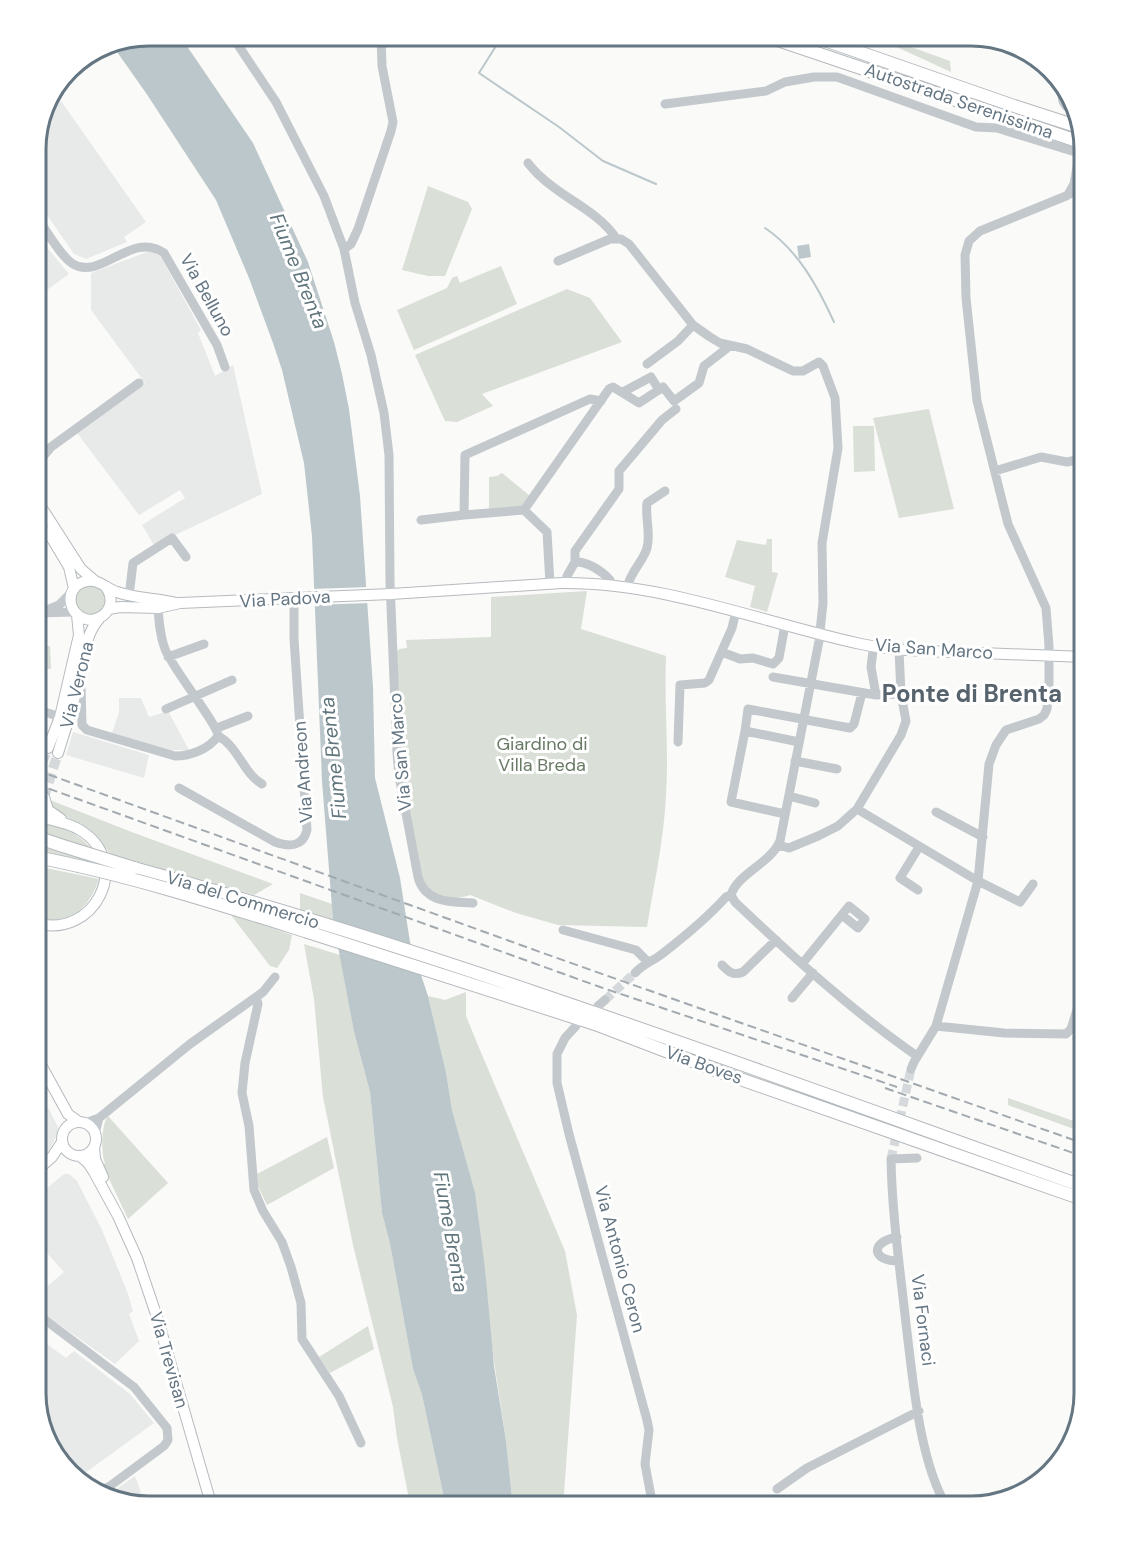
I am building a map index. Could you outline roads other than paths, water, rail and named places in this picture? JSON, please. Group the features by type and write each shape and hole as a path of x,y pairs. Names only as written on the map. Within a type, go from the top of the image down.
{"highway":[{"name":"Autostrada Serenissima","path":"798,47 938,94 1074,144"},
{"name":"Autostrada Serenissima","path":"845,47 1071,124"},
{"name":"Via del Commercio","path":"46,840 380,943"},
{"name":"Via del Commercio","path":"46,860 176,891 315,934"},
{"name":"Via Boves","path":"315,934 604,1016 1074,1183"},
{"name":"Via Boves","path":"380,943 723,1072 1074,1196"}],"main road":[{"path":"47,516 81,569 100,583 111,597 109,609 99,619 88,620 76,614 71,602 73,591 69,567 47,529"},
{"path":"73,591 84,581 100,583"},
{"name":"Via Padova","path":"100,583 126,595 160,598 180,603"},
{"name":"Via San Marco","path":"386,594 567,583 609,585 700,602 819,634 899,650 1074,656"},
{"name":"Via Padova","path":"109,609 158,608 180,603 297,601 386,594"},
{"name":"Via Verona","path":"48,748 60,717 79,635 76,614"},
{"name":"Via Verona","path":"58,753 79,680 87,642 99,619"},
{"path":"46,805 48,810 55,816 77,828 94,842 105,859 106,871 101,891 93,906 78,920 57,926 46,925"},
{"path":"46,819 77,828"},
{"path":"46,1075 68,1114 90,1126 95,1133 96,1141 94,1148 88,1154 52,1157"},
{"path":"46,1086 59,1110 65,1149 76,1155"},
{"path":"46,1162 52,1157 70,1124 82,1122"},
{"name":"Via Trevisan","path":"94,1148 95,1159 149,1291 209,1496"},
{"name":"Via Trevisan","path":"76,1155 88,1163 118,1216"}],"street":[{"name":"Via San Marco","path":"239,46 276,102 307,160 328,204 344,249 355,303 371,355 384,413 389,455 386,594 399,776 418,877 422,888 429,895 446,902 473,903"},
{"path":"344,249 351,244 358,229 392,131 392,114 380,46"},
{"path":"665,104 766,91 785,82 814,77 837,77 976,127 997,128 1074,150"},
{"path":"528,163 541,178 608,227 616,238 629,244 693,325 710,337 747,349 798,372 819,362 823,366 835,398 838,438 822,543 823,603 789,796 778,845 770,856 733,892 662,954 635,973"},
{"path":"1067,196 1074,184"},
{"path":"911,1069 936,1026 978,881 992,753 1006,730 1044,716 1047,709 1049,684 1050,655 1046,608 1008,524 977,401 966,298 965,255 969,241 980,231 1074,192"},
{"name":"Via Belluno","path":"47,237 68,260 79,267 91,267 145,246 157,248 164,253 218,345 225,368"},
{"path":"558,261 616,238"},
{"path":"647,364 678,341 693,325"},
{"path":"524,510 613,387 639,403 663,387 674,401 699,383 704,366 729,345"},
{"path":"623,392 651,377 659,390"},
{"path":"47,449 139,382"},
{"path":"464,515 465,454 590,399 601,401"},
{"path":"567,583 567,576 575,562 575,550 619,489 619,471 662,420 676,409"},
{"path":"47,452 51,447"},
{"path":"995,471 1041,457 1067,462 1074,460"},
{"path":"627,588 648,544 647,503 665,491"},
{"path":"421,520 524,510 547,532 550,584"},
{"path":"130,588 133,563 172,538 186,557"},
{"path":"575,562 583,562 602,573 610,580 609,585"},
{"path":"47,610 59,605 73,591"},
{"name":"Via Andreon","path":"179,788 275,842 293,845 300,843 306,837 294,639 297,601"},
{"path":"158,608 161,638 168,657 217,732 262,784"},
{"path":"677,741 680,685 705,683 722,652 736,611"},
{"path":"47,614 76,614"},
{"path":"722,652 740,659 753,658 773,664 779,658 785,625"},
{"path":"168,657 204,644"},
{"path":"778,845 789,848 818,836 837,826 857,809 901,735 906,721 899,650"},
{"path":"873,651 871,667 876,695"},
{"path":"773,678 876,695 902,694"},
{"path":"79,680 82,725 87,730 175,756 198,752 215,740 217,732 248,716"},
{"path":"166,708 232,680"},
{"path":"785,814 731,802 748,709 846,728 852,727 862,693"},
{"name":"Via Verona","path":"47,713 60,717"},
{"path":"745,731 798,742"},
{"path":"795,761 837,770"},
{"path":"789,796 815,803"},
{"path":"857,809 978,881 1020,902 1034,884"},
{"path":"936,812 983,837"},
{"path":"918,890 900,878 919,847"},
{"path":"733,892 735,902 802,964 917,1056"},
{"path":"802,964 842,915"},
{"path":"563,930 636,950 648,962"},
{"path":"722,965 737,975 776,940"},
{"path":"792,998 813,973"},
{"path":"82,1122 99,1118 189,1044 266,989 275,977"},
{"path":"256,997 258,1005 245,1063 242,1093 249,1125 254,1190 263,1211 282,1242 291,1267 301,1303 302,1339 339,1396 361,1443"},
{"path":"936,1026 1004,1033 1066,1034 1071,1029 1074,1019"},
{"name":"Via Antonio Ceron","path":"576,1026 565,1038 557,1054 557,1083 568,1134 647,1420 649,1430 645,1464 651,1496"},
{"path":"95,1133 99,1118"},
{"name":"Via Fornaci","path":"917,1158 891,1159 899,1262 919,1411 930,1470 940,1496"},
{"path":"897,1237 882,1241 877,1251 878,1256 886,1261 899,1262"},
{"path":"46,1321 134,1387 167,1428 168,1440 165,1446 107,1488"},
{"path":"777,1489 807,1468 919,1411"}],"water":[{"name":"Fiume Brenta","path":"149,46 187,46 253,143 308,262 334,342 349,409 360,496 373,687 375,778 400,878 410,942 428,996 446,1072 452,1110 475,1193 494,1366 512,1496 444,1496 422,1395 413,1369 390,1244 382,1213 370,1092 354,1032 333,920 322,781 312,536 304,463 282,370 273,343 216,200 117,52"},
{"path":"809,244 811,257 799,259 797,246"}],"waterway":[{"path":"496,46 479,73 559,127 603,161 656,184"},
{"path":"765,228 787,247 806,270 834,322"}],"tunnel":[{"path":"46,789 58,753"},
{"path":"605,1000 635,973"},
{"path":"891,1159 911,1069"}],"railway":[{"path":"46,774 554,957 1074,1140"},
{"path":"46,788 600,987 897,1087"},
{"path":"885,1088 1074,1153"}],"district":[{"name":"Ponte di Brenta","path":"972,693"}],"park label":[{"name":"Giardino di Villa Breda","path":"542,754"}]}
